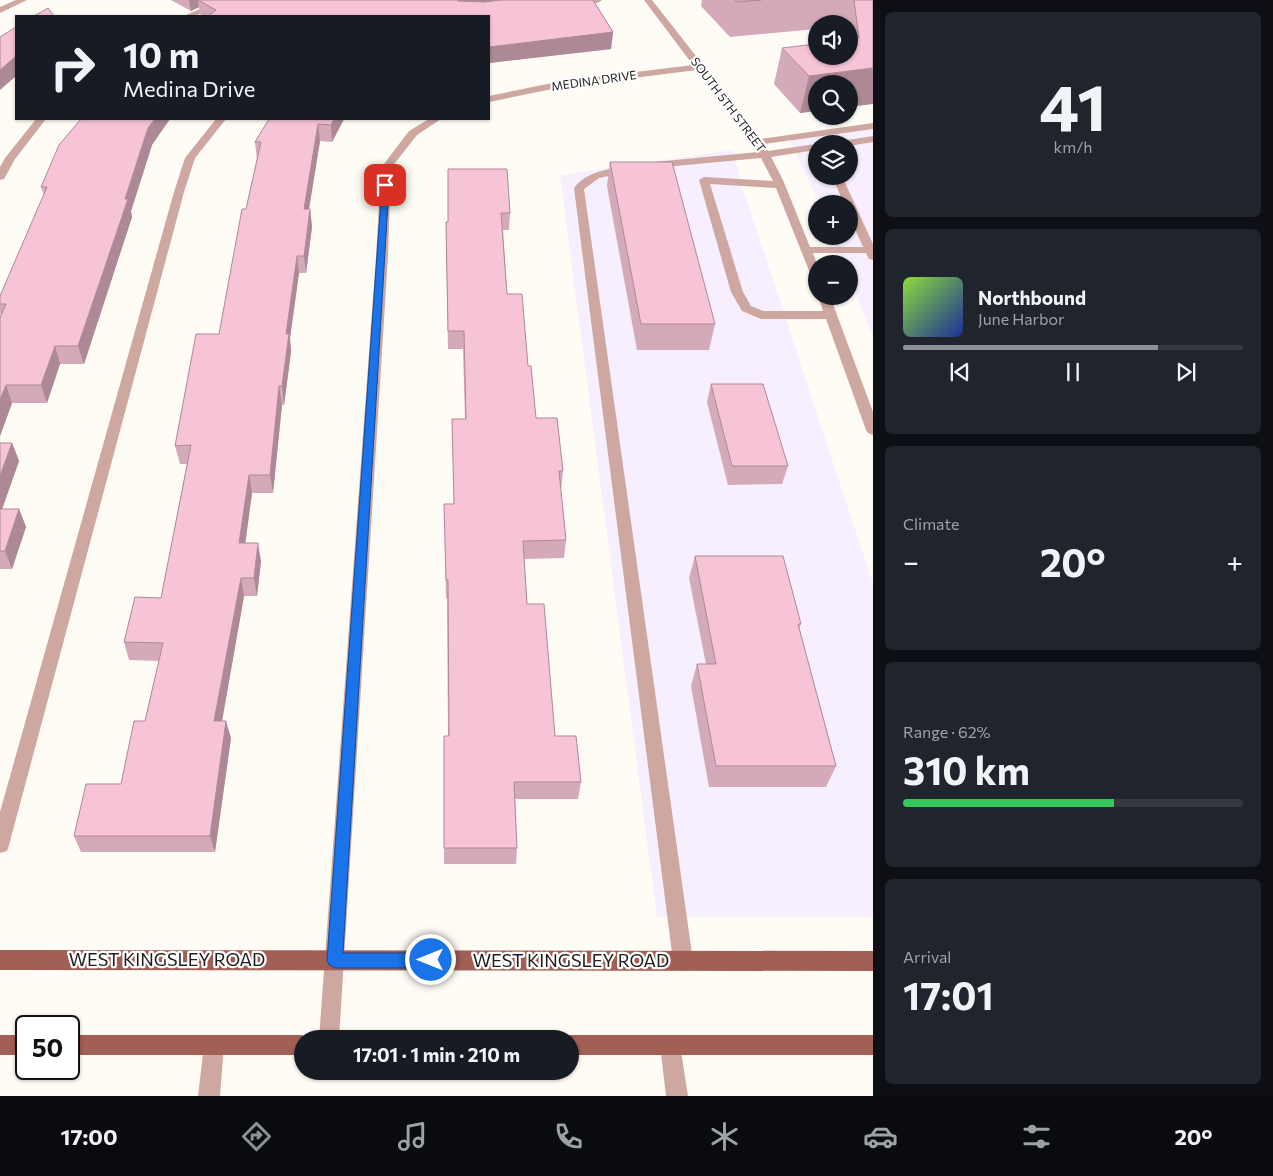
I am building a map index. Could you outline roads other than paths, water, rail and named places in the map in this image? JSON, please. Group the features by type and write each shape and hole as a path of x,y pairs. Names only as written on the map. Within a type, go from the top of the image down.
{"main road":[{"name":"WEST KINGSLEY ROAD","path":"0,960 873,961"},
{"path":"0,1045 15,1045"},
{"path":"80,1045 294,1045"},
{"path":"579,1045 873,1045"}],"street":[{"path":"0,10 23,0"},
{"path":"190,15 228,0"},
{"path":"562,4 598,0"},
{"name":"SOUTH 5TH STREET","path":"648,0 758,142 780,185 809,255"},
{"name":"MEDINA DRIVE","path":"490,99 562,84 699,67"},
{"path":"0,178 10,158 40,120"},
{"path":"0,845 179,192 190,158 220,120"},
{"path":"330,1030 386,168 413,133 434,120"},
{"path":"758,142 873,126"},
{"path":"858,141 873,139"},
{"path":"683,961 579,188 586,180 600,174 651,166 765,155 808,148"},
{"path":"780,185 704,180 737,292 746,308 761,315 831,315"},
{"path":"807,250 872,252 841,185"},
{"path":"827,305 873,430"},
{"path":"209,1096 214,1045"},
{"path":"670,1045 677,1096"}]}
